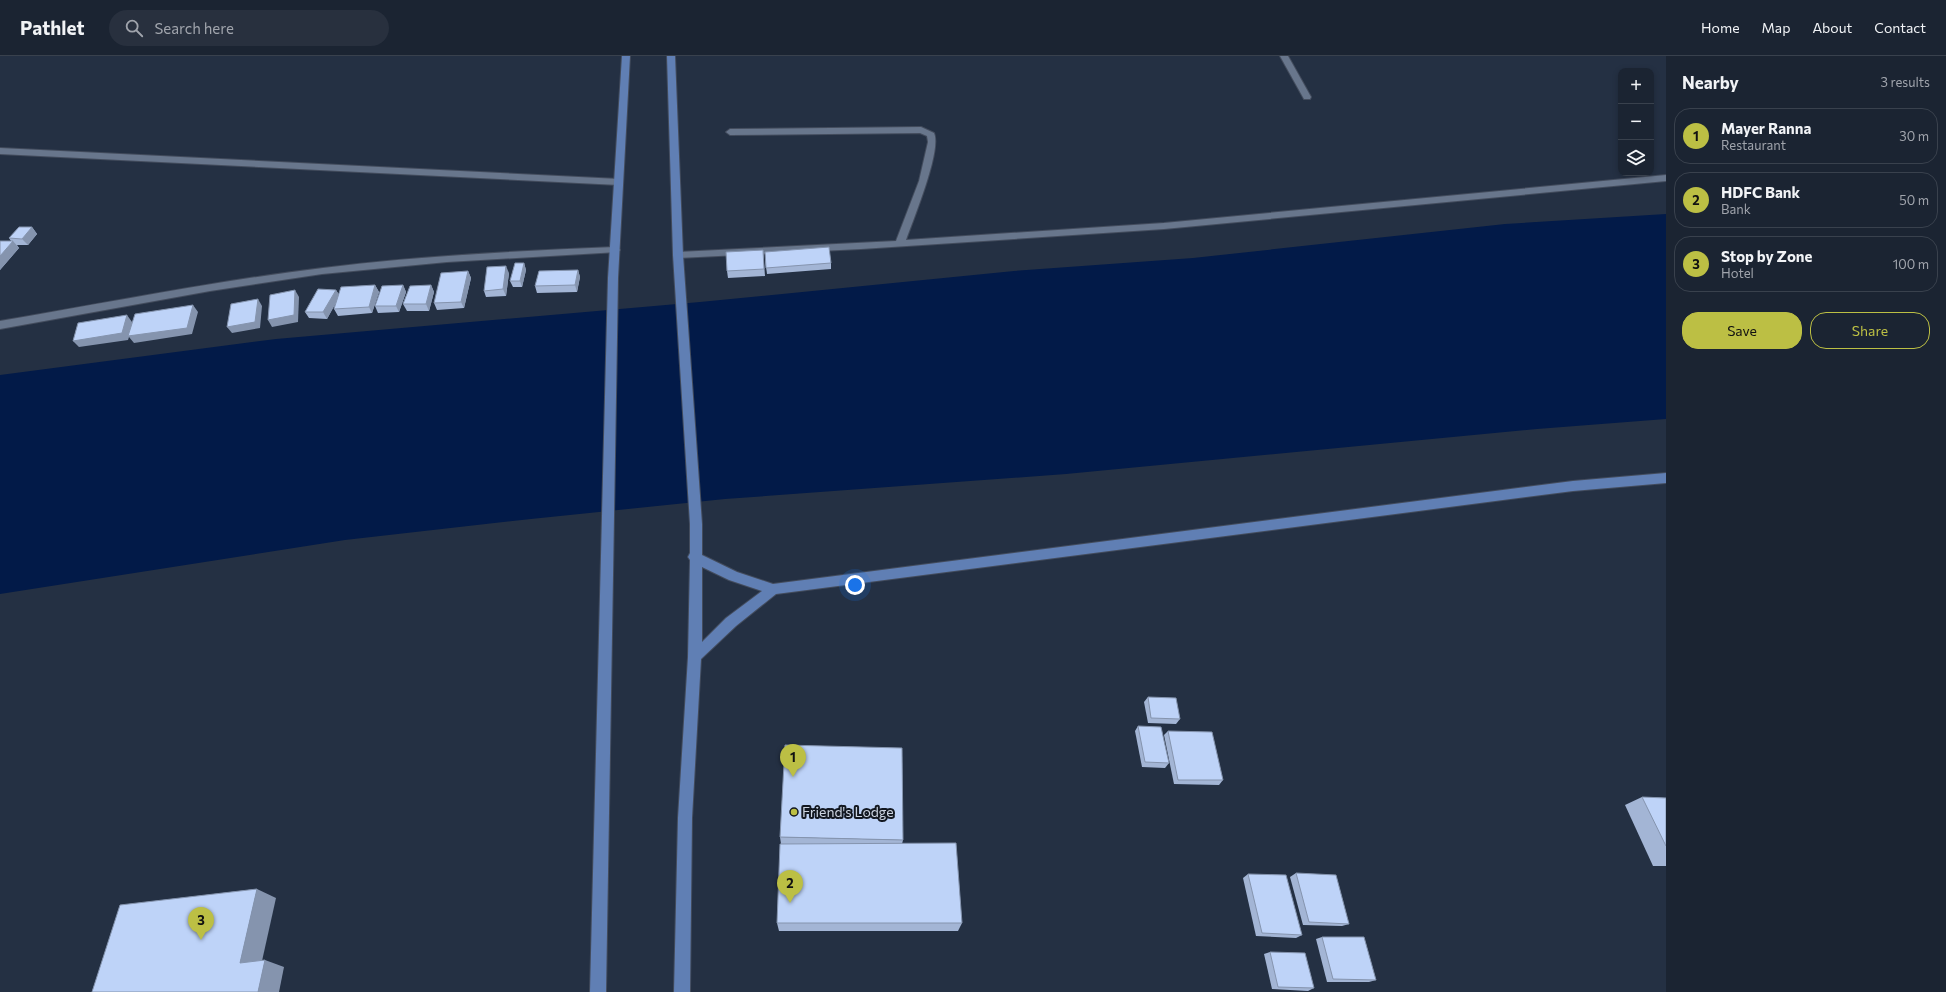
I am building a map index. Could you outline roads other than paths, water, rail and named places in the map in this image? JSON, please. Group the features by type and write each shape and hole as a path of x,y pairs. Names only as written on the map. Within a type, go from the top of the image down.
{"main road":[{"path":"598,992 613,278 626,56"},
{"path":"671,56 679,277 696,524 694,558 695,657 685,818 682,992"},
{"path":"694,558 733,576 773,589 1573,486 1666,478"},
{"path":"695,657 731,622 773,589"}],"street":[{"path":"1284,56 1307,97"},
{"path":"730,132 922,130 931,135 932,142 923,181 900,243"},
{"path":"0,151 619,182"},
{"path":"678,255 900,243 1164,226 1666,178"},
{"path":"0,325 280,277 334,270 455,258 615,250"}],"water":[{"path":"1666,214 1666,419 1537,429 1066,474 725,499 531,519 345,540 0,594 0,375 276,339 700,302 1014,271 1193,258 1505,224"}],"place":[{"name":"Mayer Ranna","path":"793,777"},
{"name":"Friend's Lodge","path":"794,812"},
{"name":"HDFC Bank","path":"790,903"},
{"name":"Stop by Zone","path":"201,940"}]}
